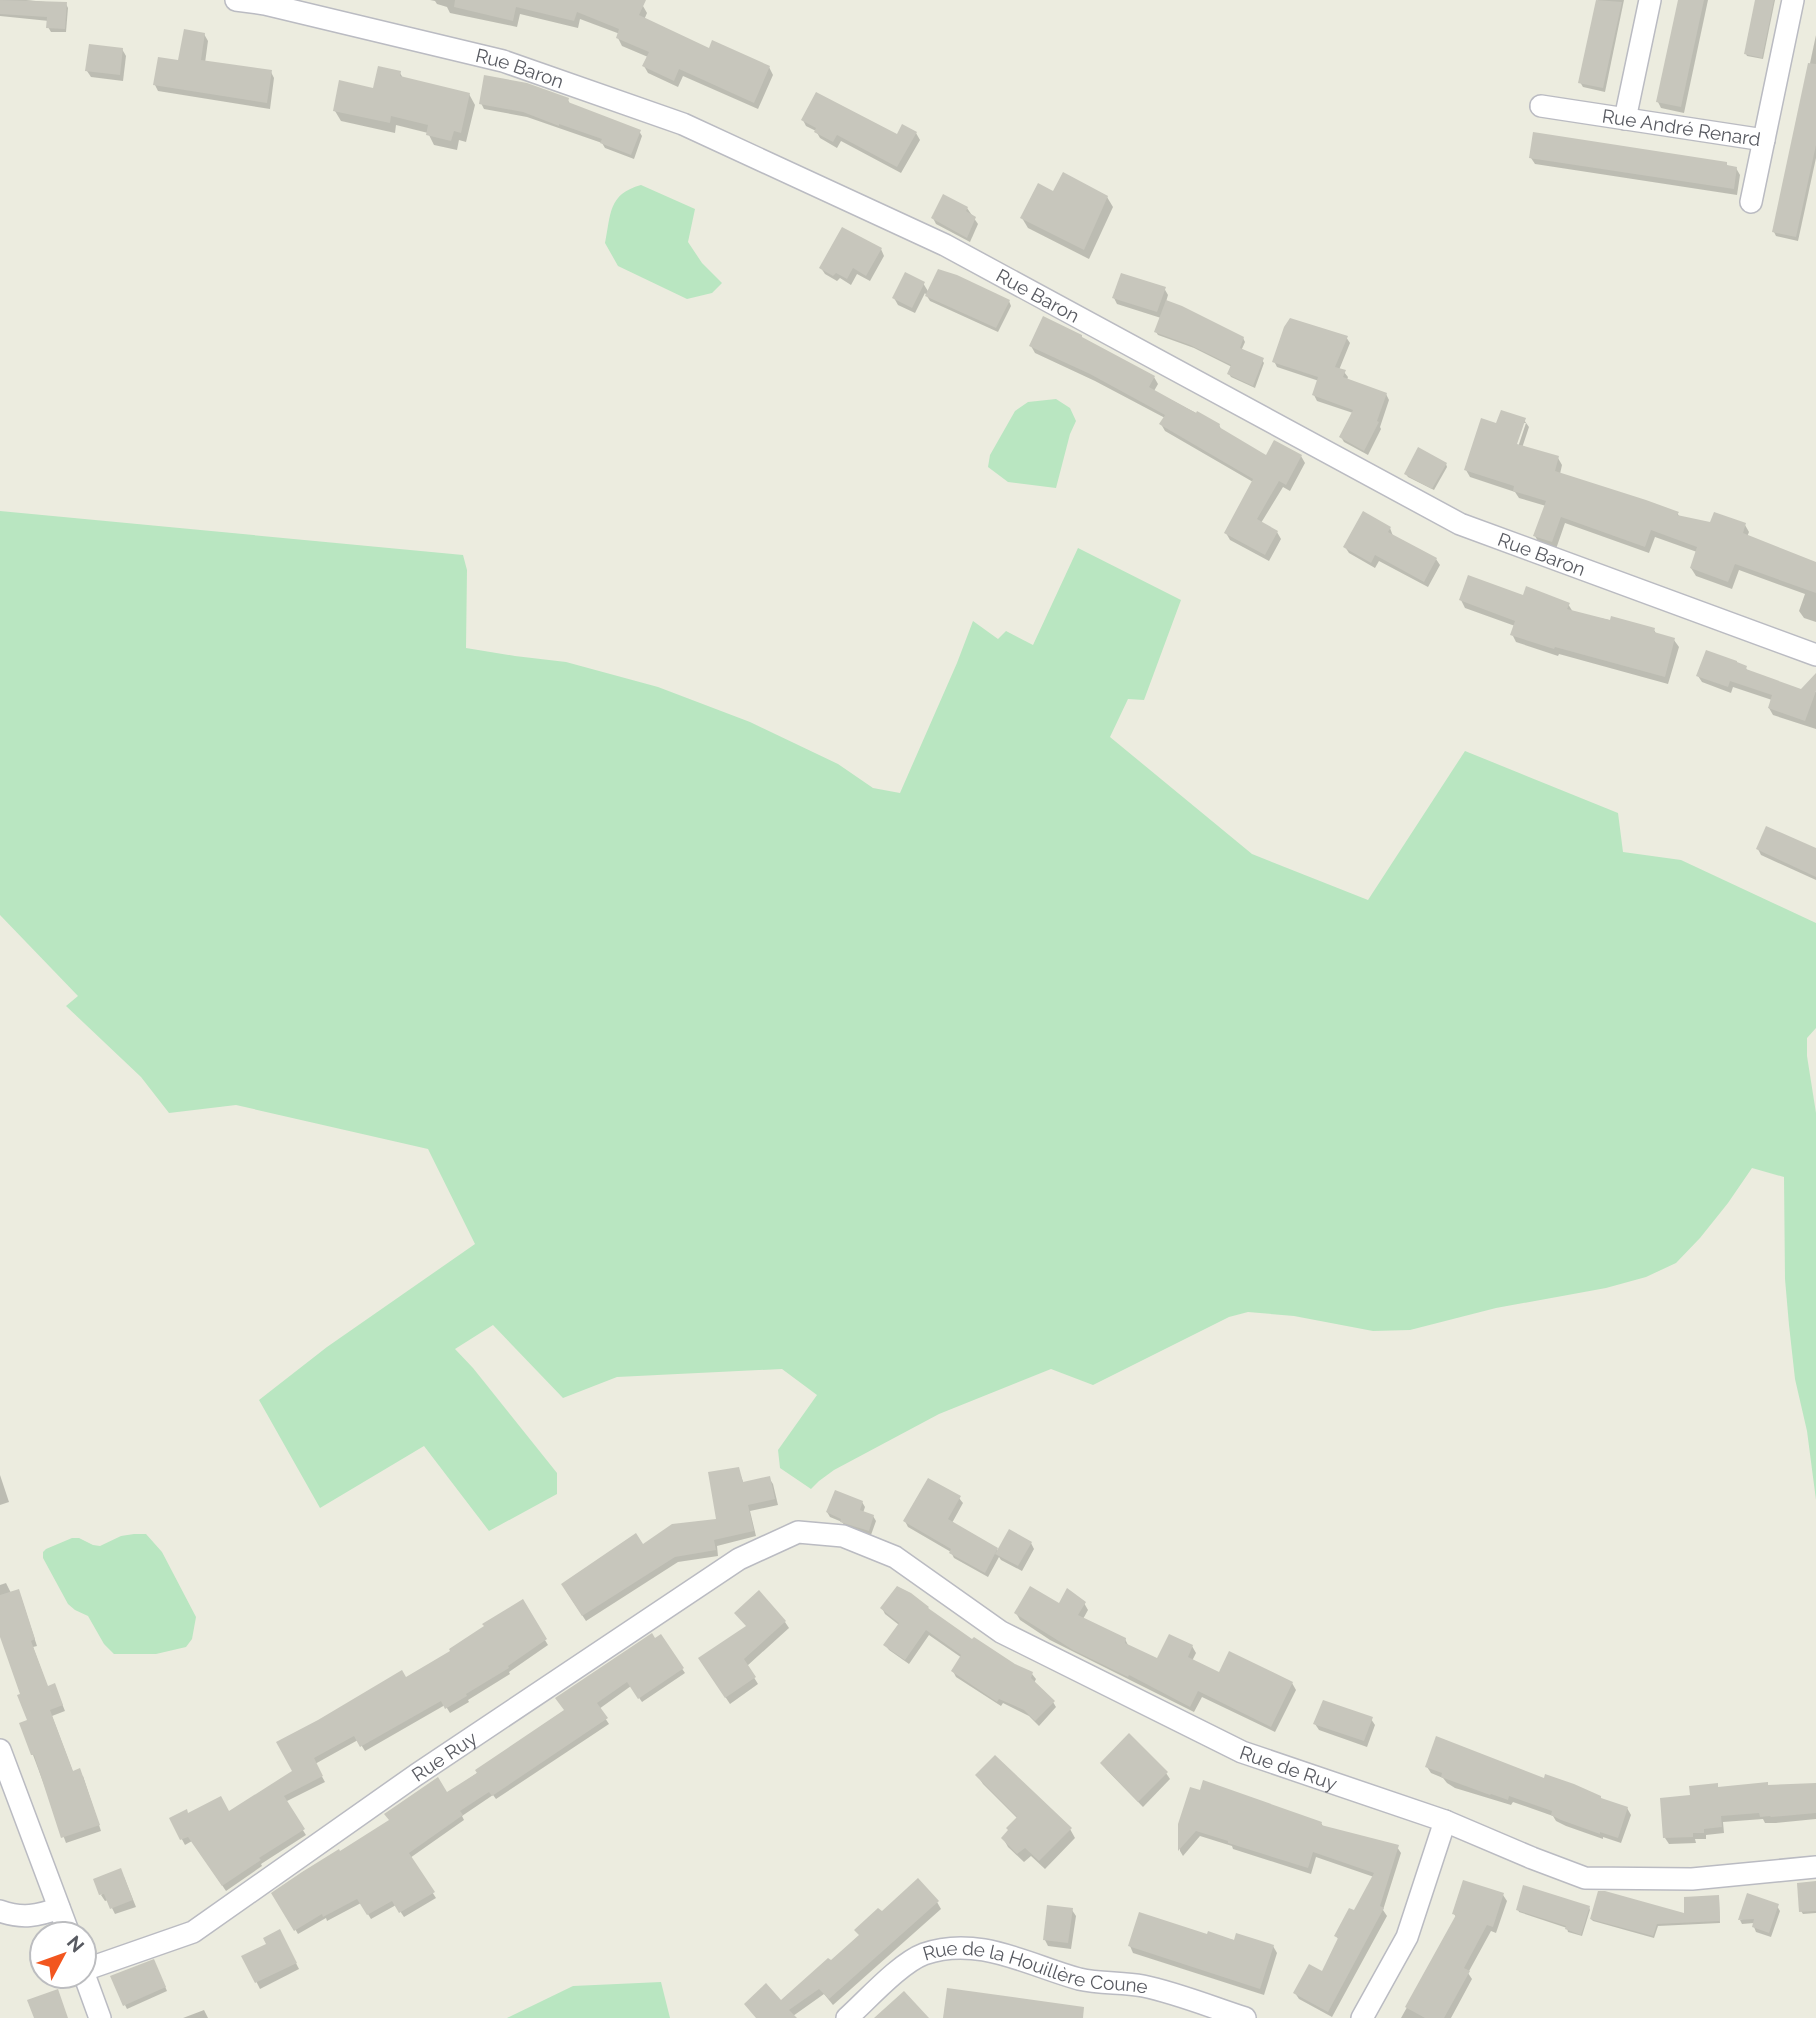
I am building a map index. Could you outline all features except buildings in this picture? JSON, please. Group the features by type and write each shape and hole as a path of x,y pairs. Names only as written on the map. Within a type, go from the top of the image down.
{"street":[{"name":"Rue Baron","path":"236,0 265,4 503,61 682,124 945,245 1460,524 1816,655"},
{"path":"1625,119 1650,0"},
{"name":"Rue André Renard","path":"1541,106 1764,140 1793,0"},
{"path":"1751,202 1764,140"},
{"name":"Rue de Ruy","path":"798,1532 843,1536 895,1558 1001,1632 1242,1752 1445,1821 1585,1878 1692,1878 1816,1867"},
{"name":"Rue Ruy","path":"98,1967 193,1932 416,1775 739,1559 798,1532"},
{"path":"0,1751 64,1920"},
{"path":"1362,2018 1406,1937 1445,1821"},
{"path":"0,1911 13,1916 32,1916 59,1908"},
{"name":"Rue de la Houillère Coune","path":"847,2018 907,1963 920,1955 950,1948 971,1947 991,1950 1082,1980 1151,1988 1245,2018"},
{"path":"90,1990 100,2018"}],"green space":[{"path":"641,185 695,209 688,242 702,263 722,283 712,293 687,299 618,266 605,243 610,214 622,194"},
{"path":"1056,399 1070,408 1076,421 1056,488 1008,482 988,467 990,455 1015,411 1028,402"},
{"path":"0,511 463,555 467,570 466,648 566,662 658,687 750,722 838,764 873,788 900,793 973,621 998,639 1006,631 1033,645 1078,548 1181,600 1144,700 1128,699 1110,737 1252,854 1368,900 1465,751 1618,813 1623,852 1681,860 1816,923 1816,1028 1807,1038 1807,1056 1816,1113 1816,1500 1807,1431 1795,1379 1789,1325 1785,1279 1784,1177 1752,1168 1700,1238 1676,1263 1646,1277 1606,1288 1496,1308 1410,1330 1373,1331 1294,1316 1248,1312 1229,1317 1093,1385 1051,1369 939,1414 834,1470 811,1489 780,1468 778,1450 817,1395 782,1369 617,1377 563,1398 493,1325 455,1349 557,1473 557,1494 489,1531 424,1446 320,1508 259,1400 327,1347 475,1244 428,1149 236,1105 169,1113 141,1077 66,1006 78,996 0,915"},
{"path":"146,1534 162,1552 196,1617 192,1639 186,1647 156,1654 114,1654 104,1644 88,1616 68,1604 43,1558 46,1549 72,1538 100,1546 121,1536"},
{"path":"661,1982 670,2018 507,2018 573,1986"}]}
